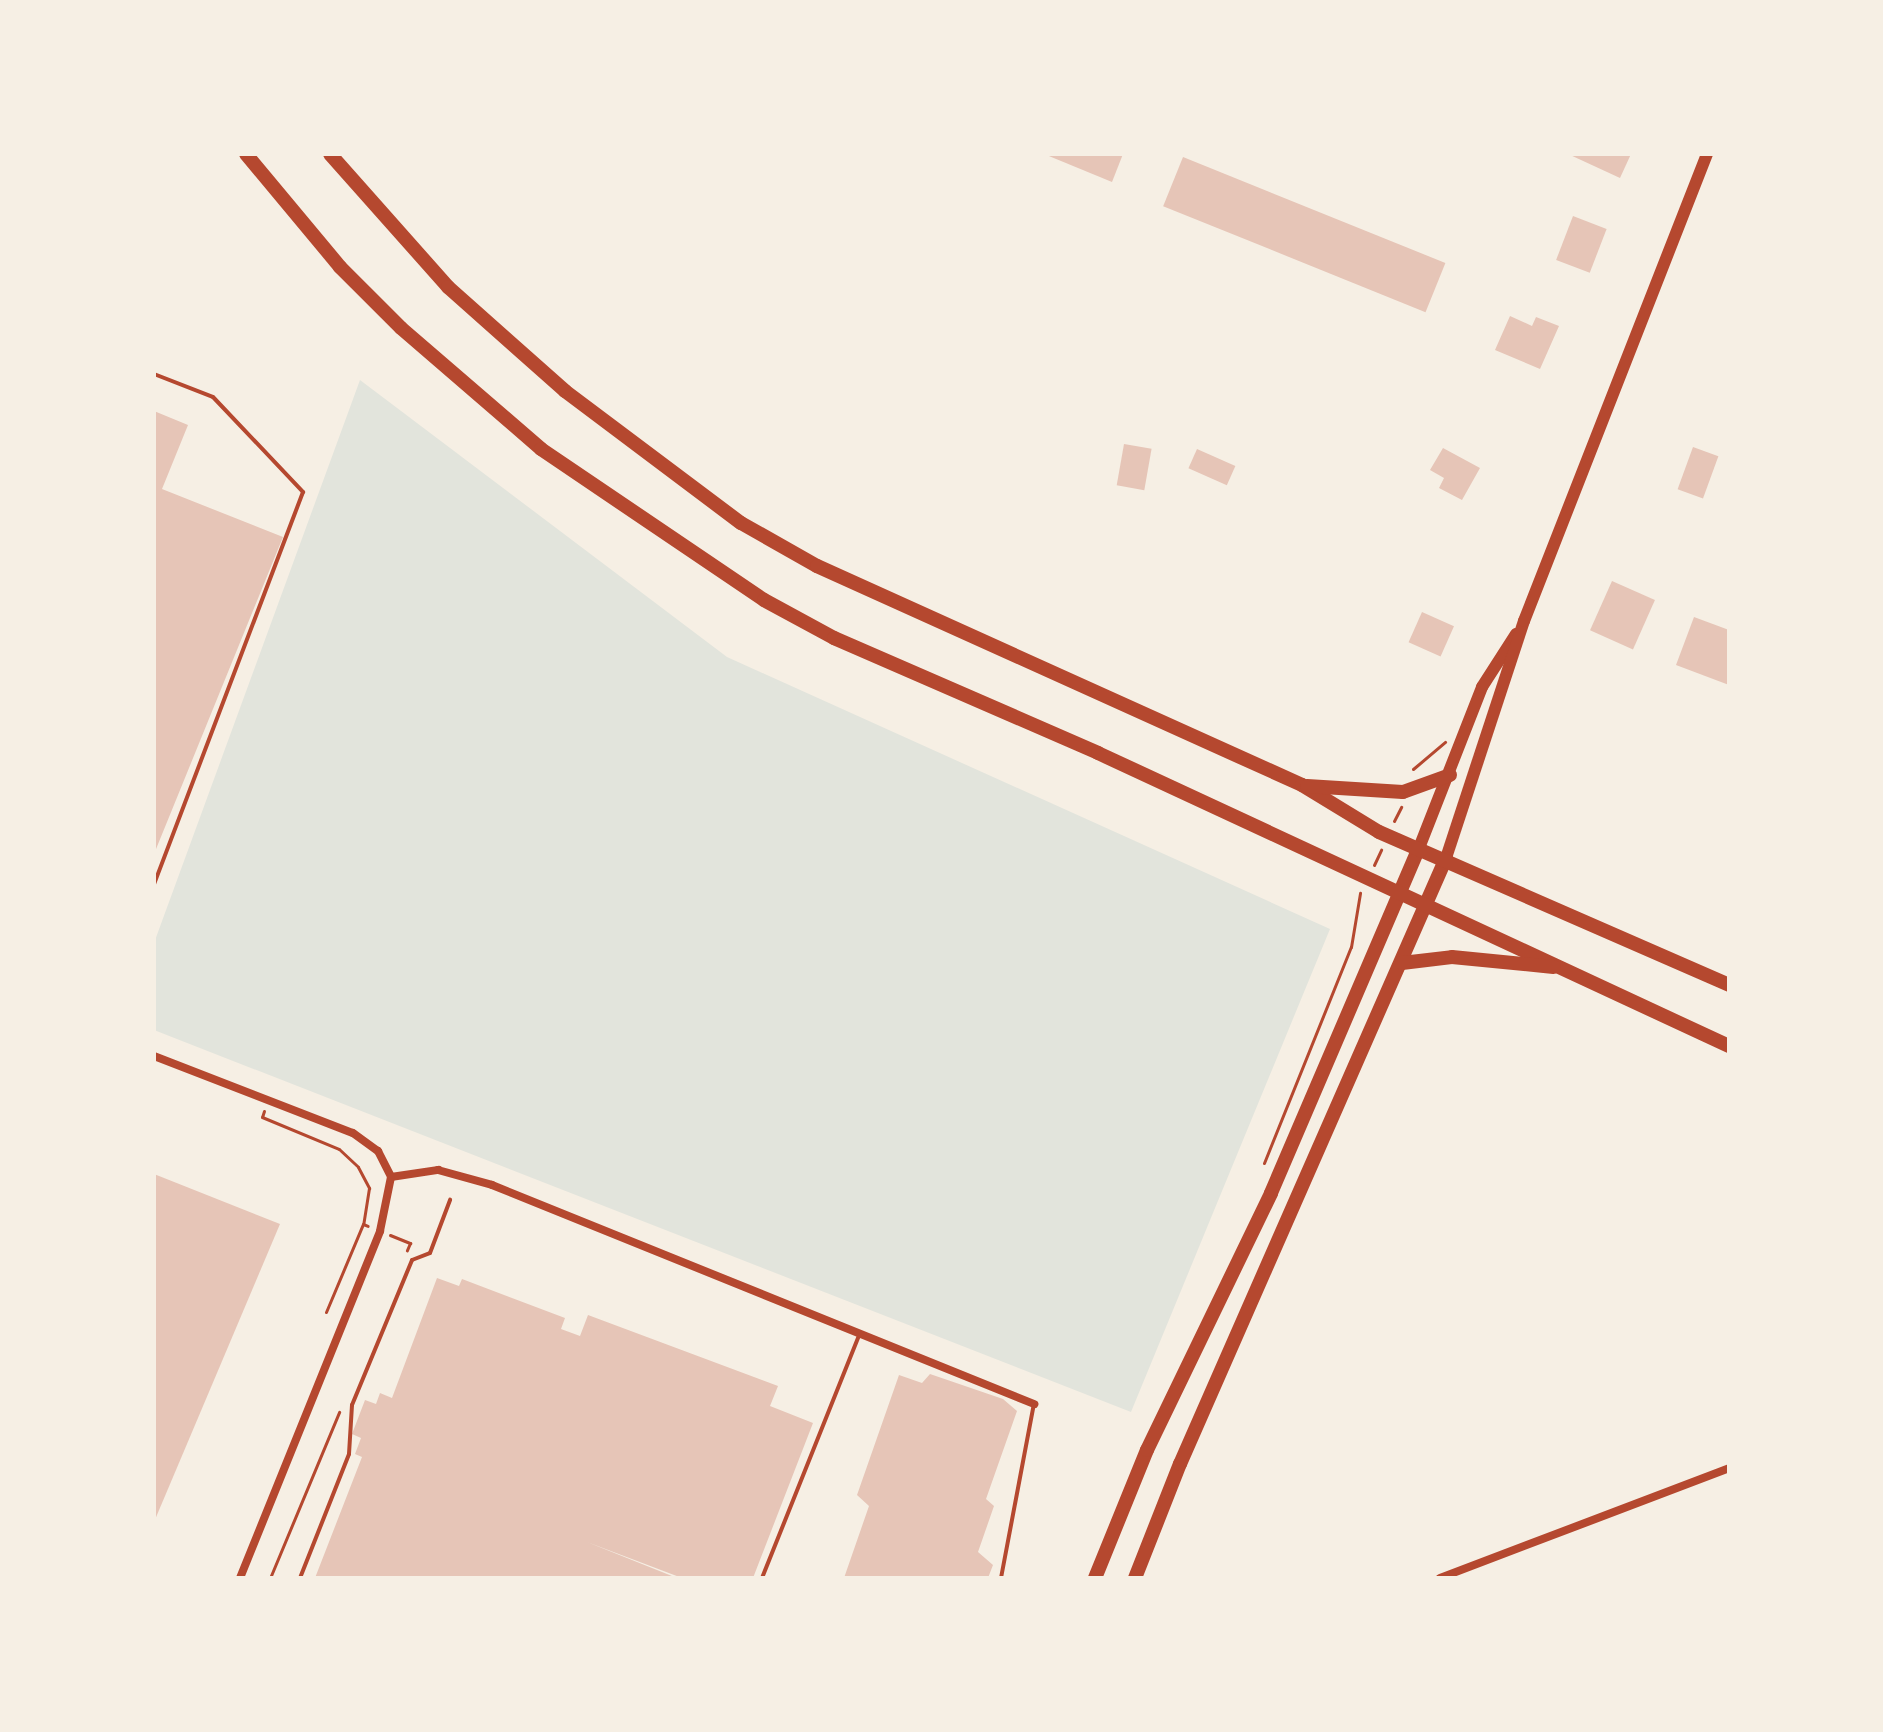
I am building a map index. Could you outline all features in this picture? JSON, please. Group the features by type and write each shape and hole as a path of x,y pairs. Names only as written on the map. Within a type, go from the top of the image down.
{"main road":[{"path":"246,154 340,267 401,328 541,449 697,558 834,638 1428,905 1729,1046"},
{"path":"330,154 448,287 577,401 741,523 831,573 1302,785 1388,836 1446,858 1729,985"},
{"path":"1135,1578 1180,1464 1428,905 1524,621 1707,154"},
{"path":"1095,1578 1147,1450 1271,1193 1461,749 1482,687 1524,621"},
{"path":"1302,785 1403,792 1450,775"},
{"path":"1402,963 1452,957 1566,969"}],"street":[{"path":"154,1056 353,1133 378,1151 391,1177 380,1231 240,1578"},
{"path":"391,1177 438,1170 492,1185 1034,1404"},
{"path":"1440,1578 1729,1468"}],"lane":[{"path":"154,374 213,397 303,492 154,885"},
{"path":"300,1578 349,1454 352,1405 412,1260 430,1253 450,1200"},
{"path":"762,1578 860,1333"},
{"path":"1001,1578 1034,1404"}],"path":[{"path":"1402,774 1422,765 1442,741 1461,749"},
{"path":"1261,1174 1351,947 1355,904 1402,803"},
{"path":"267,1101 262,1117 339,1149 358,1167 369,1188 363,1224 326,1312"},
{"path":"363,1224 410,1243 404,1258"},
{"path":"270,1578 343,1403"}],"shaded area":[{"path":"360,380 727,657 1330,929 1131,1412 154,1030 154,943"}],"building":[{"path":"1044,154 1123,154 1112,182"},
{"path":"1568,154 1631,154 1620,178"},
{"path":"1183,157 1445,263 1426,312 1163,206"},
{"path":"1573,216 1607,229 1590,273 1556,260"},
{"path":"1510,316 1532,326 1536,317 1559,326 1540,369 1495,350"},
{"path":"154,411 188,425 162,489 283,537 154,854"},
{"path":"1124,444 1152,449 1144,490 1117,485"},
{"path":"1693,447 1718,456 1703,499 1678,489"},
{"path":"1443,448 1480,468 1462,500 1439,488 1444,478 1430,470"},
{"path":"1197,449 1235,466 1227,485 1188,468"},
{"path":"1612,581 1655,600 1633,649 1590,630"},
{"path":"1422,612 1454,626 1441,656 1409,642"},
{"path":"1694,617 1729,630 1729,685 1676,665"},
{"path":"154,1174 280,1224 154,1522"},
{"path":"437,1278 459,1286 462,1279 565,1318 561,1329 580,1336 588,1315 778,1386 770,1406 813,1423 753,1578 682,1578 587,1542 677,1578 315,1578 362,1457 355,1454 361,1438 352,1434 365,1400 376,1404 380,1393 392,1398"},
{"path":"930,1374 1003,1399 1017,1411 986,1499 994,1506 978,1552 993,1565 988,1578 844,1578 869,1506 857,1495 899,1375 922,1383"}]}
